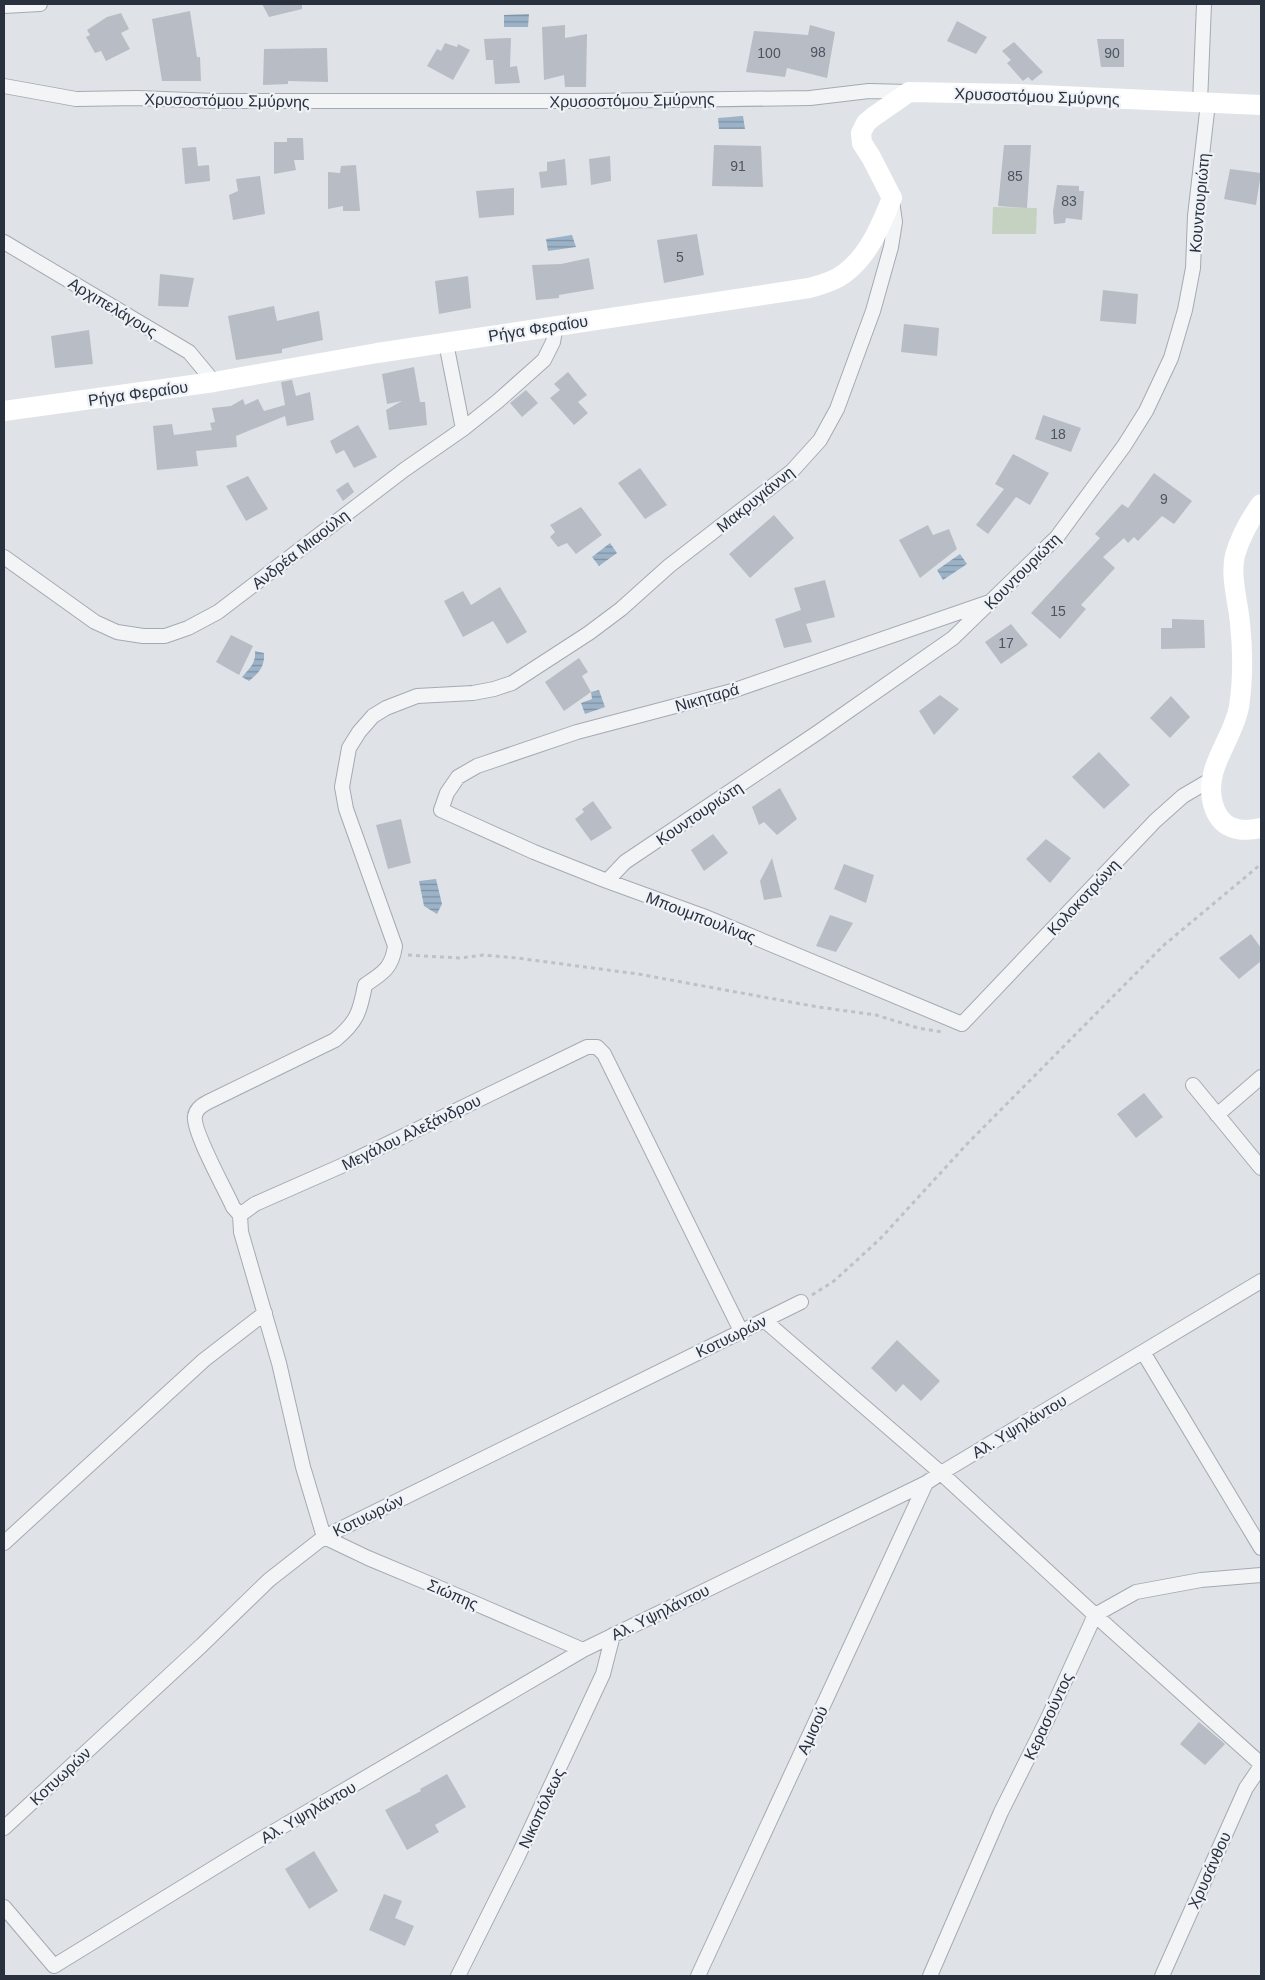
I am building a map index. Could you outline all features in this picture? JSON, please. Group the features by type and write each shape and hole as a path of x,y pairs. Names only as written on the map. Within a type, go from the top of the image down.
{"street":[{"path":"4,6 40,4"},
{"name":"Κουντουριώτη","path":"607,881 625,862 818,733 953,638 1057,537 1124,446 1146,411 1171,358 1185,310 1192,268 1204,103 1204,4"},
{"name":"Χρυσοστόμου Σμύρνης","path":"4,86 76,99 589,101 810,98 869,91 1016,94 1261,105"},
{"path":"892,198 862,143 861,133 866,123 873,117 909,92"},
{"name":"Ρήγα Φεραίου","path":"4,411 214,382 556,325 809,288 824,284 844,274 864,254 877,232 892,198"},
{"name":"Μακρυγιάννη","path":"395,946 346,809 342,787 349,748 359,732 373,716 386,708 417,696 474,693 512,683 621,609 669,566 785,476 820,440 837,409 873,311 891,248 895,222 892,198"},
{"name":"Αρχιπελάγους","path":"4,242 189,352 214,382"},
{"name":"Ανδρέα Μιαούλη","path":"4,557 94,622 116,632 143,636 165,636 188,628 218,612 498,401 544,360 553,342 556,325"},
{"path":"446,343 463,429"},
{"path":"1261,504 1244,533 1235,555 1234,575 1242,655 1238,707 1233,730 1218,757 1212,779 1213,804 1217,813 1225,822 1234,829 1248,831 1261,828"},
{"name":"Νικηταρά","path":"441,810 448,793 458,777 477,766 577,732 732,691 992,601"},
{"name":"Κολοκοτρώνη","path":"962,1024 1154,822 1183,796 1212,779"},
{"name":"Μπουμπουλίνας","path":"441,810 534,852 703,916 962,1024"},
{"path":"324,1537 303,1467 279,1363 241,1232 240,1215 233,1206 196,1128 196,1113 199,1108 208,1102 335,1040 350,1028 358,1014 365,985 383,974 393,960 395,946"},
{"name":"Μεγάλου Αλεξάνδρου","path":"240,1215 255,1204 348,1163 587,1047 597,1047 604,1054 741,1331"},
{"path":"1217,1114 1261,1077"},
{"path":"1193,1085 1261,1168"},
{"name":"Αλ. Υψηλάντου","path":"57,1971 67,1958 251,1845 583,1650 926,1483 1261,1281"},
{"name":"Κοτυωρών","path":"4,1828 202,1645 269,1580 324,1537 801,1302"},
{"path":"4,1543 204,1360 265,1313"},
{"path":"764,1320 941,1473 1261,1765"},
{"path":"1143,1352 1261,1548"},
{"name":"Αμισού","path":"698,1976 926,1483"},
{"name":"Σιώπης","path":"324,1537 368,1558 583,1650"},
{"path":"1095,1615 1136,1592 1201,1580 1261,1575"},
{"name":"Κερασούντος","path":"930,1976 1001,1812 1047,1720 1095,1615"},
{"name":"Νικοπόλεως","path":"458,1976 518,1856 603,1674 613,1635"},
{"name":"Χρυσάνθου","path":"1162,1976 1246,1788 1261,1765"},
{"path":"4,1907 57,1971"}],"path":[{"path":"801,1302 834,1281 880,1239 967,1144 1119,988 1164,945 1261,864"},
{"path":"395,946 410,956 460,958 483,955 638,974 818,1007 876,1015 930,1031 952,1030 962,1024"}],"green space":[{"path":"993,207 1037,208 1036,234 992,234"}],"water":[{"path":"529,14 528,27 504,27 504,15"},
{"path":"743,116 745,129 719,129 718,118"},
{"path":"572,235 576,247 548,251 546,239"},
{"path":"610,543 617,553 599,566 592,557"},
{"path":"960,554 967,564 943,580 937,570"},
{"path":"255,651 264,653 263,662 258,672 249,681 242,677 253,662"},
{"path":"599,690 605,707 585,714 581,703 592,699 591,692"},
{"path":"436,879 442,904 437,914 424,906 419,881"}],"building":[{"path":"262,4 302,4 302,9 269,17"},
{"path":"190,11 197,57 200,57 201,81 162,81 152,19"},
{"path":"121,13 129,29 121,33 130,49 106,61 101,51 95,53 86,37 90,35 87,30 107,17"},
{"path":"957,21 987,37 976,54 947,41"},
{"path":"565,25 565,38 587,34 586,87 565,87 564,75 544,80 542,27"},
{"path":"810,25 835,32 827,78 787,68 785,77 746,72 754,31 808,35"},
{"path":"511,38 510,67 517,66 520,83 495,84 493,60 486,60 484,39"},
{"path":"1097,39 1124,39 1124,67 1101,67"},
{"path":"1014,42 1043,72 1032,81 1028,77 1023,81 1007,63 1011,60 1002,51"},
{"path":"445,43 457,47 458,44 470,50 453,80 427,66 437,49 441,51"},
{"path":"327,48 328,82 288,81 288,84 263,85 264,49"},
{"path":"287,138 303,138 304,160 294,160 296,170 274,174 274,142 287,142"},
{"path":"714,145 761,146 763,187 712,186"},
{"path":"1004,145 1031,145 1027,208 998,206"},
{"path":"196,147 198,166 209,165 210,181 185,184 182,148"},
{"path":"610,156 611,181 591,185 589,159"},
{"path":"565,159 567,185 541,188 539,172 547,171 547,162"},
{"path":"356,165 360,211 343,211 343,206 328,209 328,172 340,173 341,166"},
{"path":"1230,169 1261,173 1256,205 1224,199"},
{"path":"260,176 265,214 233,220 229,195 238,191 236,179"},
{"path":"1057,185 1079,186 1079,191 1084,191 1082,220 1066,218 1065,223 1054,224 1053,211"},
{"path":"514,188 514,215 479,218 476,191"},
{"path":"697,234 704,275 664,283 657,240"},
{"path":"589,258 594,289 559,295 559,298 536,300 532,265 561,264"},
{"path":"160,274 194,278 188,307 158,306"},
{"path":"468,276 471,308 439,314 435,281"},
{"path":"1103,290 1138,294 1136,324 1100,321"},
{"path":"274,306 277,321 319,311 323,340 282,349 282,353 236,360 228,316"},
{"path":"904,324 939,328 937,356 901,352"},
{"path":"89,330 93,364 55,368 51,336"},
{"path":"414,367 420,402 425,402 427,425 389,430 386,410 402,401 387,404 382,374"},
{"path":"568,372 587,395 578,402 588,413 574,425 550,398 560,390 554,384"},
{"path":"292,380 296,396 310,392 314,420 287,426 285,416 236,436 237,447 196,451 198,466 157,470 153,426 172,424 174,435 212,430 210,423 215,422 212,408 231,406 243,399 245,405 258,399 264,411 285,405 281,382"},
{"path":"526,390 538,403 522,417 510,403"},
{"path":"1043,415 1081,428 1071,452 1035,439"},
{"path":"358,425 377,457 354,468 344,450 336,454 330,441"},
{"path":"1013,454 1049,473 1030,505 1016,497 988,534 976,525 1004,489 995,484"},
{"path":"640,468 667,505 645,519 618,483"},
{"path":"1154,473 1192,501 1174,524 1162,516 1138,541 1134,537 1128,543 1124,538 1103,557 1115,568 1081,605 1086,609 1060,639 1031,613 1100,538 1095,534 1122,504 1128,508"},
{"path":"248,476 268,509 246,521 226,486"},
{"path":"348,482 354,492 343,501 336,490"},
{"path":"581,507 602,535 576,554 567,543 558,547 550,537 555,532 550,525"},
{"path":"774,515 794,538 750,578 729,554"},
{"path":"928,525 933,535 949,529 957,549 920,578 899,540"},
{"path":"825,580 835,617 806,624 812,642 784,648 775,619 801,610 794,588"},
{"path":"500,587 527,632 507,644 493,621 463,637 444,601 463,591 471,605"},
{"path":"1172,619 1204,620 1205,648 1161,649 1161,628 1172,628"},
{"path":"1011,624 1028,645 1001,664 985,642"},
{"path":"231,635 253,646 239,675 216,662"},
{"path":"579,658 588,672 582,676 591,692 564,711 545,682"},
{"path":"940,695 959,709 934,735 919,711"},
{"path":"1171,696 1190,717 1170,738 1150,718"},
{"path":"1099,752 1130,785 1104,809 1072,777"},
{"path":"780,788 797,819 777,835 764,822 759,825 752,807"},
{"path":"593,801 612,828 591,841 575,819 584,812 582,809"},
{"path":"401,819 411,863 388,869 376,825"},
{"path":"713,834 728,853 704,871 691,850"},
{"path":"1046,839 1071,858 1050,883 1026,859"},
{"path":"772,858 782,897 764,900 760,881"},
{"path":"844,864 874,875 866,903 834,889"},
{"path":"830,915 853,923 836,952 816,946"},
{"path":"1251,934 1261,948 1261,961 1239,979 1219,958"},
{"path":"1144,1093 1163,1117 1136,1138 1117,1114"},
{"path":"897,1340 940,1381 921,1401 903,1384 896,1392 871,1368"},
{"path":"1199,1722 1225,1744 1205,1765 1180,1744"},
{"path":"447,1774 466,1807 435,1825 439,1832 407,1850 385,1810 421,1791 420,1789"},
{"path":"314,1851 338,1891 309,1909 285,1869"},
{"path":"384,1894 402,1901 395,1918 414,1926 405,1946 369,1930"}]}
